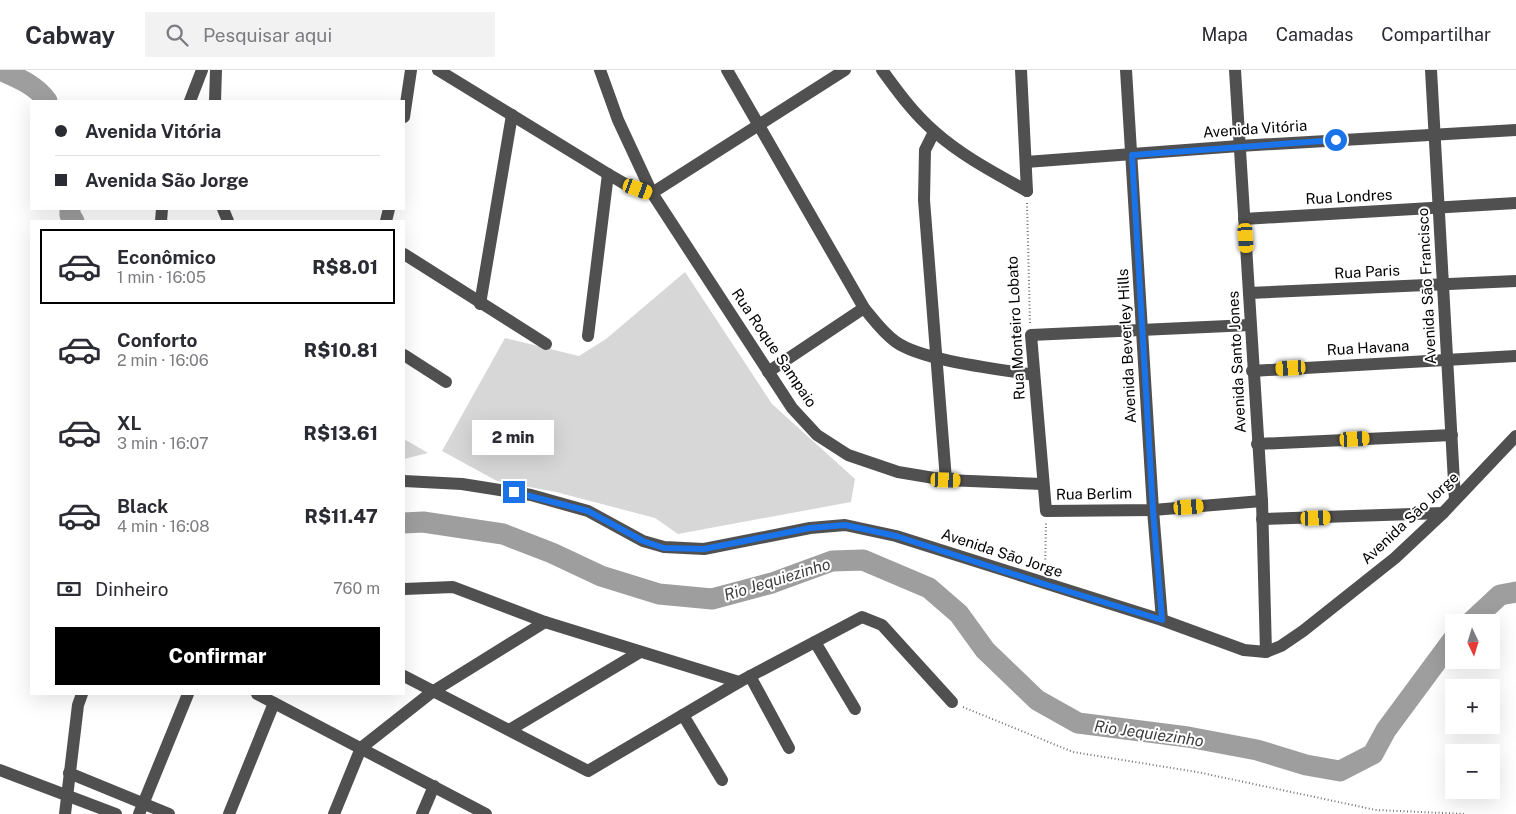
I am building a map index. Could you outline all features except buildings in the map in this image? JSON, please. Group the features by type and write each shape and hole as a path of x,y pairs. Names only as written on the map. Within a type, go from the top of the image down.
{"street":[{"path":"190,100 202,70"},
{"path":"215,100 216,70"},
{"path":"405,111 412,70"},
{"path":"438,70 625,184 652,193 845,70"},
{"name":"Rua Roque Sampaio","path":"600,70 618,120 652,193 792,408 817,435 848,455 898,472 946,480 1043,484"},
{"path":"727,70 864,308 879,326 897,343 935,358 1034,375"},
{"path":"882,70 901,97 934,132 978,163 1027,191"},
{"path":"1021,70 1027,191"},
{"name":"Avenida Beverley Hills","path":"1126,70 1153,510 1162,620"},
{"name":"Avenida Santo Jones","path":"1235,70 1252,371 1262,501 1266,652"},
{"name":"Avenida São Francisco","path":"1431,70 1455,500"},
{"path":"480,304 512,115"},
{"name":"Avenida Vitória","path":"1026,162 1239,146 1516,130"},
{"path":"934,132 925,150 924,168 935,358 946,480"},
{"path":"588,336 608,174"},
{"name":"Rua Londres","path":"1244,219 1516,204"},
{"path":"405,255 480,304 546,344"},
{"name":"Rua Paris","path":"1249,293 1516,281"},
{"path":"768,372 864,308"},
{"path":"1031,335 1250,325"},
{"name":"Rua Monteiro Lobato","path":"1031,335 1046,511"},
{"path":"405,356 446,382"},
{"name":"Rua Havana","path":"1252,371 1516,356"},
{"path":"1257,444 1452,435"},
{"name":"Avenida São Jorge","path":"405,481 462,484 531,495 588,511 643,541 664,548 704,549 810,528 845,525 896,536 1162,620 1244,650 1266,652 1281,646 1303,631 1395,558 1443,513 1516,436"},
{"name":"Rua Berlim","path":"1046,511 1153,510 1262,501"},
{"path":"1262,520 1443,513"},
{"path":"405,589 453,587 545,622 640,652 745,679 789,748"},
{"path":"405,677 432,692 511,729 588,770 745,679 862,617 882,625 952,702"},
{"path":"334,814 361,748 432,692 545,622"},
{"path":"815,642 856,709"},
{"path":"511,729 640,652"},
{"path":"65,814 78,705 82,695"},
{"path":"141,809 188,695"},
{"path":"259,695 486,814"},
{"path":"229,814 274,703"},
{"path":"683,714 722,780"},
{"path":"0,770 116,814"},
{"path":"69,773 141,809 169,814"},
{"path":"422,814 434,786"}],"path":[{"name":"Rua Monteiro Lobato","path":"1027,191 1031,335"},
{"path":"1044,584 1046,511"},
{"path":"952,702 1073,752 1197,772 1376,810 1465,814"}],"shaded area":[{"path":"685,272 772,404 855,479 851,502 678,534 655,518 556,492 497,481 442,451 505,338 579,356 606,339"},
{"path":"405,440 428,453 405,459"}],"waterway":[{"name":"Rio Jequiezinho","path":"0,70 32,86 46,100"},
{"name":"Rio Jequiezinho","path":"70,210 70,215 73,220"},
{"name":"Rio Jequiezinho","path":"405,523 423,522 503,534 552,553 601,576 659,594 712,599 772,583 832,561 863,560 929,588 959,614 985,650 1037,700 1078,723 1188,737 1257,750 1306,765 1340,771 1373,754 1386,730 1445,650"},
{"name":"Rio Jequiezinho","path":"1480,614 1500,595 1516,592"}],"route":[{"path":"514,492 588,511 643,541 664,548 704,549 810,528 845,525 896,536 1162,620 1153,510 1132,155 1336,140"}]}
